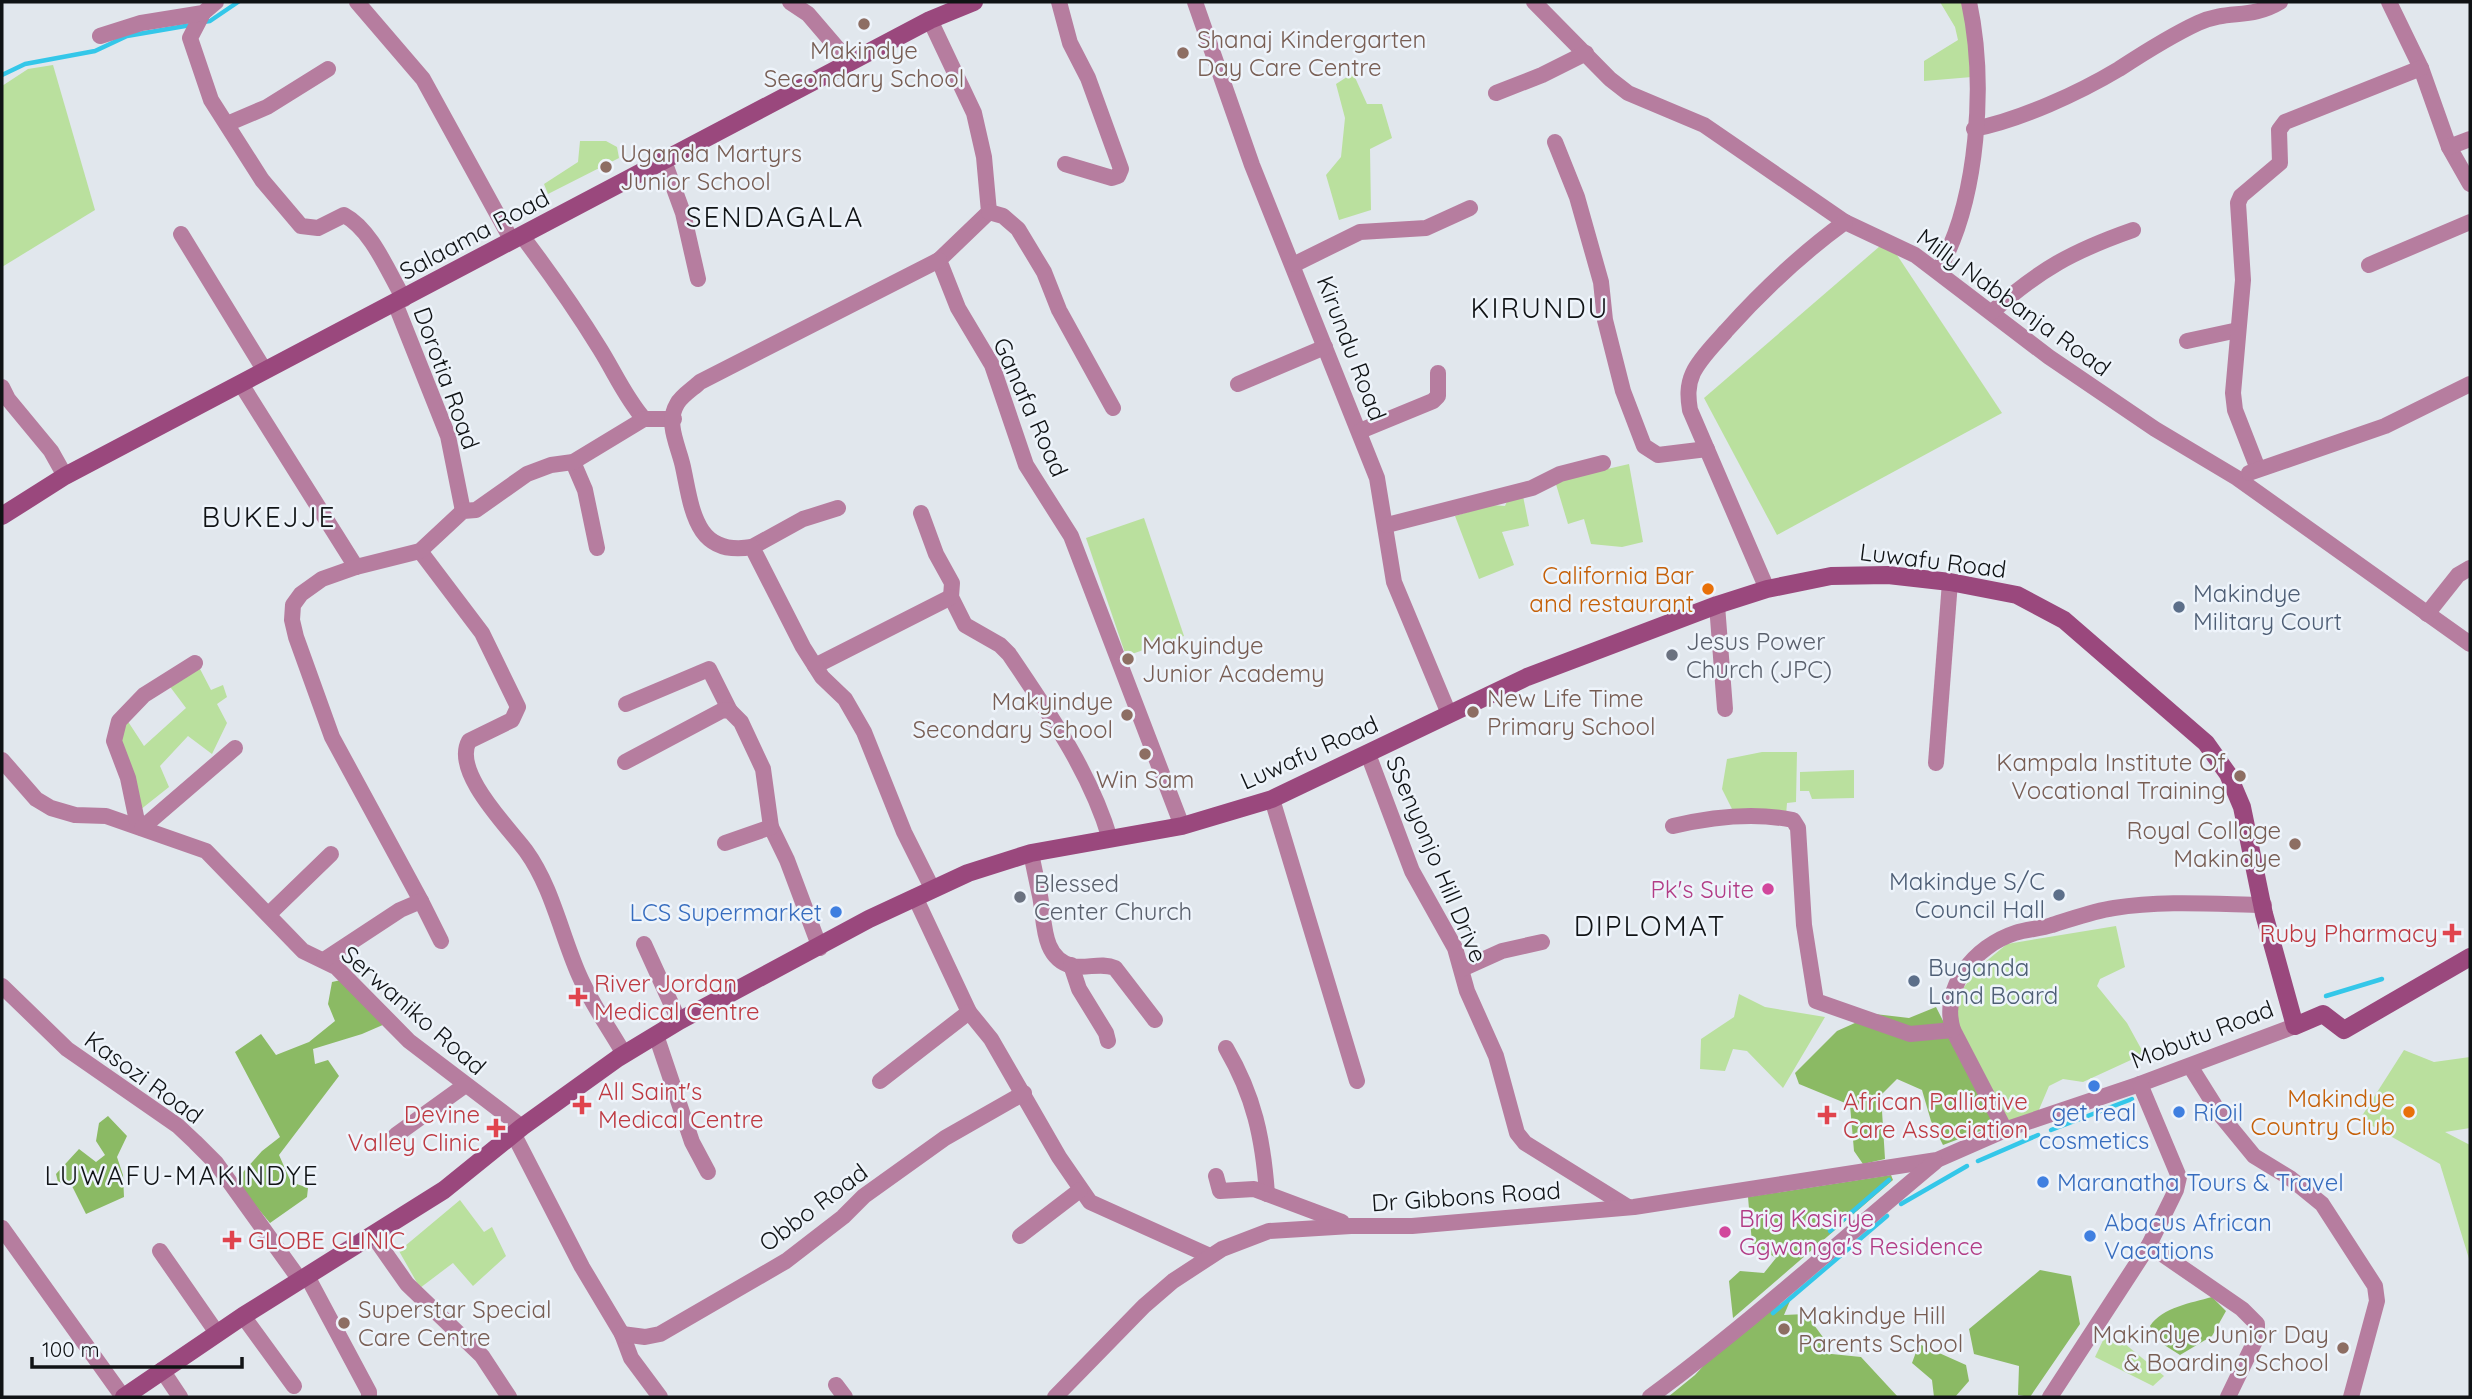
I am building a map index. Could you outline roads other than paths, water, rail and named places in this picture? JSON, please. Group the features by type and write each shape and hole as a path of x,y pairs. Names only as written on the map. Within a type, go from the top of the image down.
{"street":[{"path":"357,2 424,79 517,238 566,295 602,352 625,397 643,419"},
{"name":"Salaama Road","path":"2,516 65,476 930,20 974,2"},
{"path":"1059,2 1070,43 1091,87 1121,169 1118,176 1112,178 1065,164"},
{"name":"Kirundu Road","path":"1195,2 1252,165 1294,264 1377,478 1387,525 1394,582 1449,715"},
{"name":"Milly Nabbanja Road","path":"1534,2 1610,79 1628,93 1704,125 1845,222 1915,255 2049,357 2237,478 2470,644"},
{"path":"1938,271 1953,246 1965,210 1978,80 1975,31 1969,2"},
{"path":"1974,130 1998,124 2067,94 2199,23 2225,13 2256,14 2280,2"},
{"path":"2389,2 2421,68 2449,147 2470,184"},
{"path":"796,3 825,32 850,63"},
{"path":"207,10 191,34 211,100 227,124 267,107 328,69"},
{"path":"100,36 141,23 207,10"},
{"path":"930,20 974,113 984,158 989,212"},
{"path":"1496,93 1542,75 1586,53"},
{"path":"2258,469 2235,410 2233,393 2243,279 2238,203 2246,190 2280,163 2280,130 2285,122 2421,68"},
{"name":"Dorotia Road","path":"227,124 262,180 301,226 317,228 344,215 353,220 373,245 399,301 448,436 463,511"},
{"path":"2449,147 2470,139"},
{"path":"1555,142 1577,197 1601,282 1605,320 1623,391 1644,446 1658,455 1707,449"},
{"path":"664,161 683,214 698,279"},
{"path":"1294,264 1360,232 1426,228 1470,208"},
{"path":"838,508 803,519 752,547 727,548 715,544 703,533 688,500 683,466 672,431 676,404 700,382 939,260 989,212"},
{"path":"989,212 1003,216 1018,229 1044,272 1059,310 1113,408"},
{"path":"1767,589 1689,401 1693,372 1777,278 1845,222"},
{"path":"2369,265 2470,222"},
{"path":"1992,312 2025,282 2053,263 2133,230"},
{"path":"181,234 265,371"},
{"name":"Ganafa Road","path":"939,260 958,308 992,365 1027,465 1071,537 1182,826"},
{"path":"2187,341 2238,330"},
{"path":"1238,384 1325,347"},
{"path":"1360,431 1433,401 1438,396 1438,373"},
{"path":"241,384 356,567"},
{"path":"2237,478 2385,426 2470,384"},
{"path":"2,387 8,399 51,451 65,476"},
{"path":"441,941 332,737 292,620 293,605 301,594 322,579 356,567 421,551 463,511 476,510 527,474 573,462 643,419 674,419"},
{"path":"573,462 585,490 597,548"},
{"path":"1387,525 1532,488 1560,474 1603,463"},
{"path":"921,513 936,554 952,583 951,597 965,625 1000,645 1009,654 1057,727 1096,799 1110,839"},
{"path":"752,547 815,666 845,699 864,732 904,832 932,888"},
{"path":"421,551 482,633 518,707 512,720 469,741 466,746 471,779 493,812 527,852 542,879 586,991 624,1054"},
{"path":"2427,614 2458,575 2470,568"},
{"name":"Luwafu Road","path":"124,1397 243,1316 374,1237 444,1190 518,1131 624,1054 678,1021 932,888 1031,853 1182,826 1272,799 1527,677 1717,605 1767,589 1849,575 1888,575 1950,582 2017,595 2064,620 2206,743 2228,774 2242,807 2295,1026"},
{"path":"1936,763 1950,582"},
{"path":"815,666 951,597"},
{"path":"1717,605 1725,709"},
{"path":"195,663 144,695 119,721 114,741 128,778 140,827 234,748"},
{"path":"626,704 709,669 730,711 741,722 763,769 771,827 787,860 820,947"},
{"path":"625,762 679,731 723,710 730,711"},
{"name":"SSenyonjo Hill Drive","path":"1368,754 1412,871 1455,948 1467,991 1496,1056 1517,1133 1525,1143 1628,1207"},
{"name":"Serwaniko Road","path":"2,760 36,799 51,808 75,815 106,816 206,852 303,951 337,967 409,1041 518,1131"},
{"path":"1272,799 1357,1081"},
{"path":"1673,826 1699,820 1738,817 1793,820 1797,828 1804,925 1816,1000 1910,1034 1953,1030"},
{"path":"725,843 771,827"},
{"path":"1031,853 1041,899 1044,935 1061,960 1071,965 1115,968 1155,1020"},
{"path":"269,914 331,855"},
{"path":"915,897 968,1012 990,1039 1024,1093 1080,1190 1090,1202 1102,1209 1210,1256"},
{"path":"324,960 400,910 421,901"},
{"path":"2005,1130 1953,1030 1948,1013 1949,1000 1956,982 1970,963 1990,945 2015,933 2113,908 2155,904 2264,905"},
{"path":"1462,969 1502,951 1542,942"},
{"path":"644,944 678,1021"},
{"name":"Mobutu Road","path":"1937,1160 2005,1130 2190,1066 2323,1014 2344,1030 2470,957"},
{"path":"1071,965 1079,989 1106,1033 1108,1041"},
{"name":"Kasozi Road","path":"2,986 67,1049 178,1126 202,1149 304,1278 369,1392 369,1397"},
{"path":"880,1080 968,1012"},
{"path":"656,1035 692,1142 708,1172"},
{"path":"1226,1048 1245,1082 1258,1124 1267,1194"},
{"path":"2190,1066 2222,1117 2254,1156 2290,1178 2322,1204 2375,1286 2377,1301 2351,1397"},
{"path":"2050,1397 2149,1245 2176,1190 2179,1177 2140,1084"},
{"path":"396,1135 464,1086"},
{"name":"Obbo Road","path":"622,1334 645,1337 660,1334 786,1261 843,1217 864,1196 935,1145 1024,1093"},
{"path":"518,1131 582,1267 622,1334 632,1358 660,1397"},
{"path":"1650,1397 1753,1318 1791,1281 1937,1160"},
{"name":"Dr Gibbons Road","path":"1055,1397 1144,1306 1210,1256 1238,1241 1269,1231 1351,1226 1412,1226 1628,1207 1937,1160"},
{"path":"1216,1176 1220,1191 1254,1189 1351,1226"},
{"path":"1020,1236 1080,1190"},
{"path":"2,1228 124,1397"},
{"path":"374,1237 407,1284 482,1356 509,1397"},
{"path":"2149,1245 2242,1308 2257,1324 2257,1337 2228,1397"},
{"path":"160,1251 217,1334"},
{"path":"243,1316 294,1386"},
{"path":"162,1370 180,1397"}],"waterway":[{"path":"203,22 210,21 238,2"},
{"path":"2,75 25,64 95,51 127,36 191,25"},
{"path":"2326,996 2382,979"},
{"path":"2051,1130 2132,1099"},
{"path":"1978,1161 2038,1135"},
{"path":"1901,1204 1967,1166"},
{"path":"1830,1231 1889,1180"},
{"path":"1773,1313 1887,1216"}],"place":[{"name":"Makindye Secondary School","path":"864,24"},
{"name":"Shanaj Kindergarten Day Care Centre","path":"1183,53"},
{"name":"Uganda Martyrs Junior School","path":"606,167"},
{"name":"California Bar and restaurant","path":"1708,589"},
{"name":"Makindye Military Court","path":"2179,607"},
{"name":"Jesus Power Church (JPC)","path":"1672,655"},
{"name":"Makyindye Junior Academy","path":"1128,659"},
{"name":"New Life Time Primary School","path":"1473,712"},
{"name":"Makyindye Secondary School","path":"1127,715"},
{"name":"Win Sam","path":"1145,754"},
{"name":"Kampala Institute Of Vocational Training","path":"2240,776"},
{"name":"Royal Collage Makindye","path":"2295,844"},
{"name":"Pk's Suite","path":"1768,889"},
{"name":"Makindye S/C Council Hall","path":"2059,895"},
{"name":"Blessed Center Church","path":"1020,897"},
{"name":"LCS Supermarket","path":"836,912"},
{"name":"Ruby Pharmacy","path":"2452,933"},
{"name":"Buganda Land Board","path":"1914,981"},
{"name":"River Jordan Medical Centre","path":"578,997"},
{"name":"get real cosmetics","path":"2094,1086"},
{"name":"All Saint's Medical Centre","path":"582,1105"},
{"name":"RiOil","path":"2179,1112"},
{"name":"Makindye Country Club","path":"2409,1112"},
{"name":"African Palliative Care Association","path":"1827,1115"},
{"name":"Devine Valley Clinic","path":"496,1128"},
{"name":"Maranatha Tours & Travel","path":"2043,1182"},
{"name":"Brig Kasirye Ggwanga's Residence","path":"1725,1232"},
{"name":"Abacus African Vacations","path":"2090,1236"},
{"name":"GLOBE CLINIC","path":"232,1240"},
{"name":"Superstar Special Care Centre","path":"344,1323"},
{"name":"Makindye Hill Parents School","path":"1784,1329"},
{"name":"Makindye Junior Day & Boarding School","path":"2343,1348"}],"district":[{"name":"SENDAGALA","path":"775,216"},
{"name":"KIRUNDU","path":"1540,307"},
{"name":"BUKEJJE","path":"269,516"},
{"name":"DIPLOMAT","path":"1650,925"},
{"name":"LUWAFU-MAKINDYE","path":"182,1175"}]}
